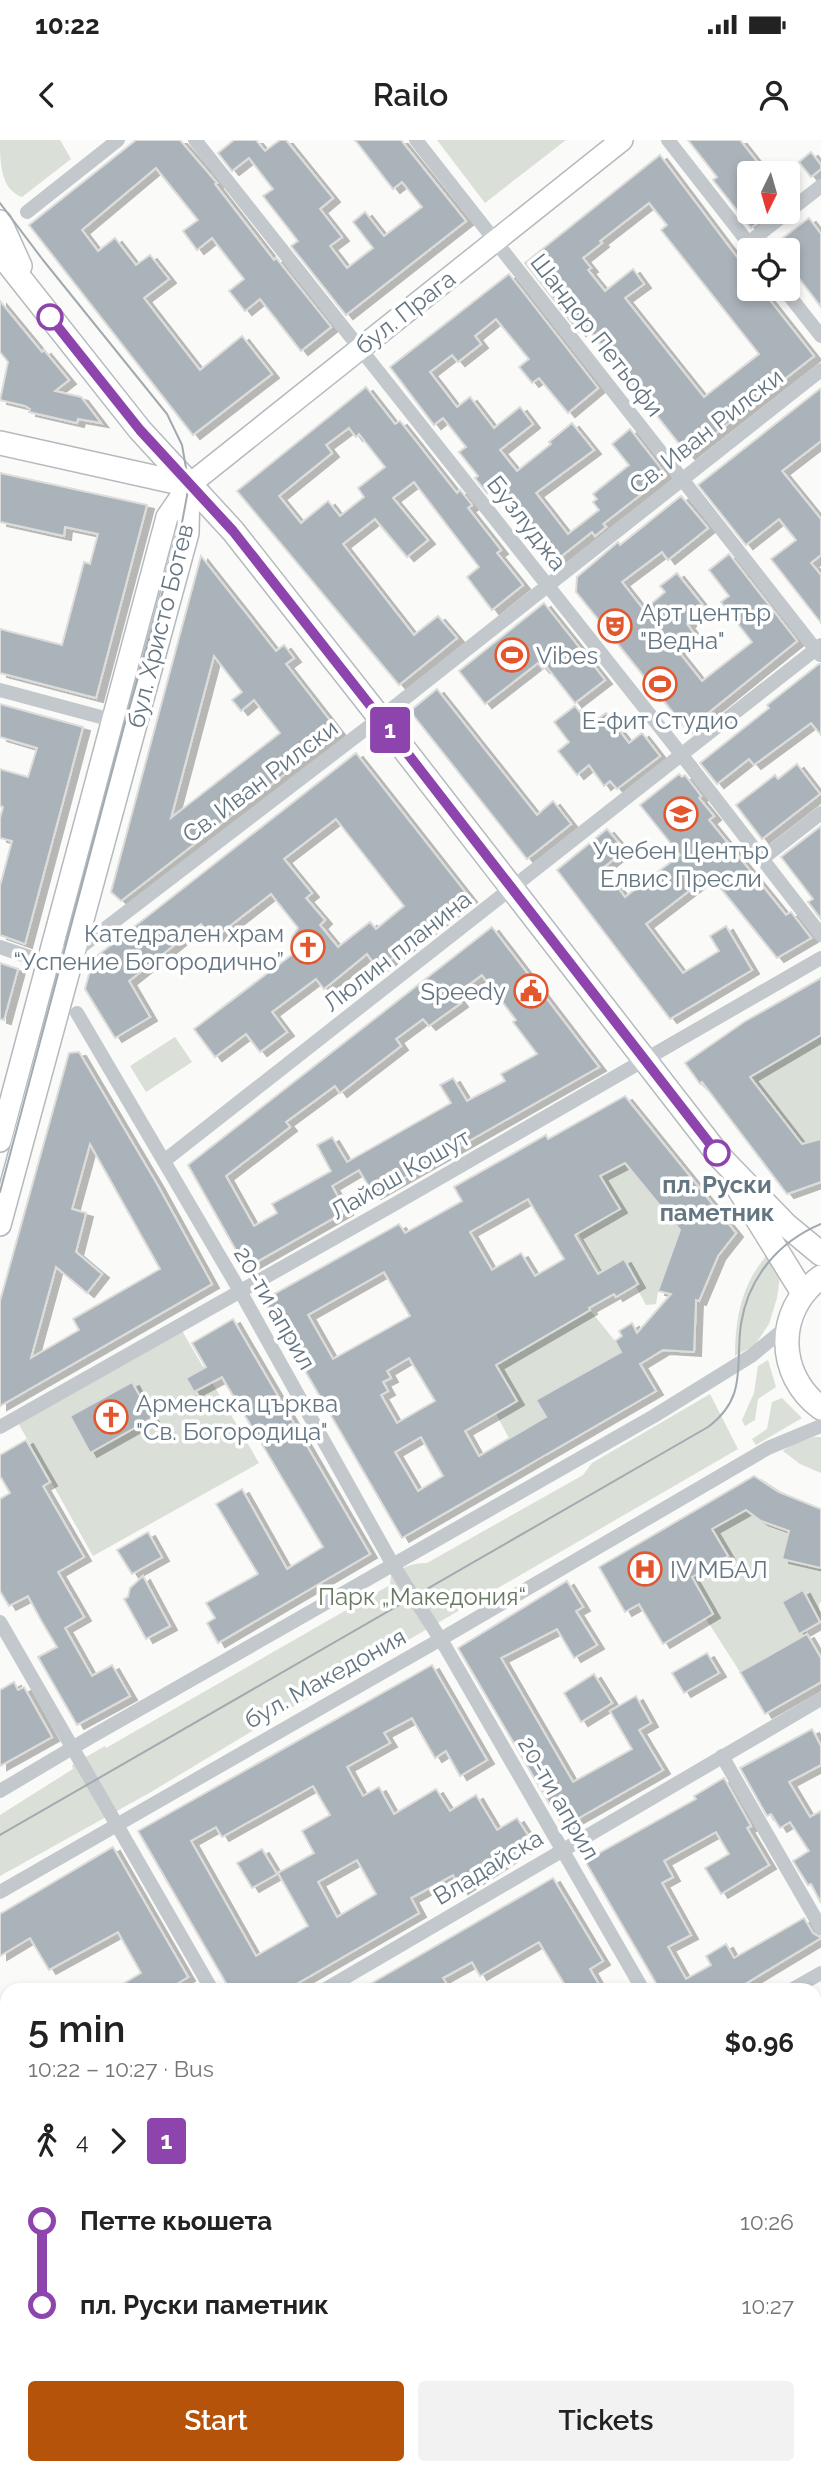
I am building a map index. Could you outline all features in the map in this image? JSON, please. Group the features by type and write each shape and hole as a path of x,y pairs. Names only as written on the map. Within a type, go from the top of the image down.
{"main road":[{"name":"бул. Прага","path":"190,485 622,140"},
{"path":"0,222 34,297"},
{"path":"0,253 140,430 233,531 720,1157 803,1293"},
{"path":"0,443 190,485"},
{"name":"бул. Христо Ботев","path":"0,1141 6,1096 49,957 167,517 190,485"},
{"name":"бул. Христо Ботев","path":"0,1225 188,533 190,485"},
{"path":"720,1157 786,1225 821,1254"},
{"path":"821,1277 796,1303 788,1326 786,1348 791,1369 802,1390 821,1408"}],"street":[{"path":"27,212 118,140"},
{"name":"Бузлуджа","path":"195,140 821,935"},
{"name":"Шандор Петьофи","path":"416,140 819,650"},
{"path":"668,140 744,238"},
{"path":"762,238 821,187"},
{"path":"793,301 821,336"},
{"name":"Св. Иван Рилски","path":"75,951 380,718 821,370"},
{"name":"Люлин планина","path":"164,1161 681,754 819,650"},
{"path":"0,690 112,720"},
{"path":"762,859 821,813"},
{"path":"0,947 49,957 75,951"},
{"name":"Лайош Кошут","path":"0,1427 821,958"},
{"name":"20-ти април","path":"77,1013 240,1291 393,1565 441,1639 639,1983"},
{"path":"6,1096 33,1104"},
{"path":"0,1791 72,1747 718,1378 788,1326"},
{"name":"бул. Македония","path":"0,1892 768,1448 821,1426"},
{"path":"0,1622 207,1983"},
{"name":"Владайска","path":"336,1983 821,1699"},
{"path":"722,1756 821,1928"},
{"path":"803,1983 821,1973"}],"green space":[{"path":"0,140 60,140 71,159 22,197 9,188 5,181"},
{"path":"437,140 566,140 485,203"},
{"path":"821,1018 821,1139 804,1147 745,1070 715,1098 700,1084 721,1070 796,1050 814,1039"},
{"path":"175,1037 192,1062 146,1092 130,1066"},
{"path":"606,1139 681,1231 658,1291 656,1304 646,1305 635,1285 638,1283 624,1259 601,1272 578,1233 619,1209 600,1176 605,1173"},
{"path":"768,1254 780,1276 769,1324 755,1345 735,1356 736,1328 742,1301 752,1277"},
{"path":"590,1310 615,1341 627,1362 536,1400 546,1417 530,1427 547,1456 525,1468 496,1414 517,1401 496,1365"},
{"path":"181,1329 259,1463 93,1556 17,1421","holes":["131,1382 152,1418 90,1452 70,1416"]},
{"path":"768,1360 776,1387 758,1399 755,1420 745,1426 742,1420 754,1393 758,1366"},
{"name":"Парк „Македония“","path":"710,1394 738,1449 151,1792 0,1876 0,1815 73,1769 72,1765 390,1585 391,1575 412,1565 427,1563 583,1475 592,1463"},
{"path":"782,1398 802,1418 756,1445 752,1439 767,1429 772,1402"},
{"path":"821,1437 821,1473 800,1464 783,1451 791,1445"},
{"path":"747,1510 761,1521 789,1531 782,1559 797,1563 801,1550 820,1538 813,1566 821,1568 821,1622 803,1590 782,1602 799,1633 805,1630 807,1634 740,1672 706,1619 713,1614 683,1563 712,1529"}],"building":[{"path":"136,140 180,140 217,183 215,184 274,260 276,258 331,327 301,351 260,299 245,311 229,291 244,279 212,238 197,250 183,231 198,220 156,168 82,230 98,251 115,238 136,265 150,255 169,279 144,298 200,370 242,336 272,374 193,435 29,225"},
{"path":"234,140 256,140 265,151 280,140 286,140 333,198 320,209 342,237 330,246 347,268 373,248 353,222 365,212 384,236 422,207 402,182 393,189 355,140 401,140 466,221 346,315 291,246 298,241 263,196 273,189 249,158 232,171 218,153"},
{"path":"688,140 740,140 757,161 737,161 737,210 713,180 717,177"},
{"path":"811,152 821,169 811,177 800,161"},
{"path":"660,155 737,257 737,301 770,301 814,356 688,455 586,326 579,332 525,263","holes":["649,203 667,225 661,230 759,354 704,397 625,298 644,284 633,269 605,291 588,270 591,268 583,258 602,243 600,241"]},
{"path":"809,218 821,234 821,307 800,280 800,238 783,238"},
{"path":"509,274 598,388 568,413 539,378 532,383 519,367 529,359 496,319 475,336 481,344 458,362 452,355 430,372 457,407 470,397 494,428 520,407 533,424 500,450 517,471 572,423 594,450 536,493 568,534 599,510 593,502 597,499 593,494 629,465 612,444 630,429 666,475 603,524 606,527 595,536 592,532 554,562 495,487 487,493 475,478 478,476 459,452 466,447 443,418 434,425 390,367"},
{"path":"0,301 69,380 55,391 81,397 101,423 78,419 77,423 29,412 30,409 25,406 0,400 8,362 0,352"},
{"path":"366,387 395,424 400,421 457,493 460,490 472,505 468,508 501,550 497,553 523,585 492,610 467,577 479,567 414,482 393,498 428,540 407,557 375,519 343,544 414,635 438,616 457,638 399,685 237,491","holes":["349,428 356,437 359,434 385,467 358,488 364,497 340,516 328,501 301,523 279,496 332,453 326,445"]},
{"path":"821,388 821,441 782,471 821,519 821,555 811,563 821,575 821,623 771,559 796,540 779,519 746,545 698,485"},
{"path":"0,473 147,505 96,698 0,673 0,629 62,645 84,562 90,564 98,534 65,527 64,536 0,522"},
{"path":"681,496 708,528 668,560 662,552 622,582 644,610 665,592 660,586 677,573 706,609 687,624 696,636 678,651 702,681 752,642 721,602 729,596 709,570 729,554 797,641 687,730 576,592 577,577 618,542 620,545"},
{"path":"201,556 276,651 284,645 294,658 286,664 339,732 121,901 111,892","holes":["214,656 242,692 232,700 241,711 254,700 280,733 171,818"]},
{"path":"544,603 605,680 575,703 546,666 543,669 538,663 485,704 459,671"},
{"path":"819,664 821,735 811,723 754,765 749,759 717,784 700,763"},
{"path":"437,689 537,815 553,801 571,824 527,859 410,711"},
{"path":"0,704 83,727 25,944 0,935 0,886 12,841 0,838 3,807 0,806 0,769 28,777 37,748 0,737"},
{"path":"575,706 590,725 606,713 629,743 642,733 660,756 617,789 610,781 604,786 589,765 577,775 558,751 569,742 554,722"},
{"path":"356,753 470,898 378,969 367,954 324,989 316,979 272,1012 287,1032 260,1052 246,1034 215,1057 194,1029 294,953 291,949 292,937 298,928 271,894 213,939 201,924 129,981 150,1017 115,1038 85,989 93,959","holes":["336,819 404,906 376,929 370,922 338,947 320,925 325,920 306,898 312,893 284,859"]},
{"path":"797,764 820,794 762,839 736,805 775,775 778,779"},
{"path":"679,774 682,777 685,775 701,796 699,798 714,816 709,820 786,915 791,912 811,938 777,958 710,875 646,924 683,973 719,951 710,936 726,926 752,970 670,1019 557,870 607,829 625,850 603,868 625,897 680,855 640,805"},
{"path":"821,826 821,919 808,902 813,899 781,857"},
{"path":"492,927 599,1067 374,1195 359,1170 332,1186 346,1211 246,1268 188,1165","holes":["482,975 516,1020 513,1022 537,1054 501,1074 505,1081 467,1101 453,1078 440,1085 451,1103 347,1162 332,1137 317,1145 331,1171 272,1204 277,1213 254,1226 226,1176 290,1127 286,1122 335,1086 340,1093 401,1046 396,1039 423,1019 429,1026 461,1003 455,995"]},
{"path":"0,963 18,969 4,1020 0,1019"},
{"path":"821,978 821,1035 750,1077 802,1144 821,1139 821,1182 787,1194 685,1063 744,1022"},
{"path":"79,1052 212,1284 0,1406 0,1301 69,1053","holes":["90,1144 160,1269 73,1319 79,1330 31,1358 56,1267 87,1293 102,1274 76,1252 86,1213 72,1209"]},
{"path":"625,1096 736,1233 718,1256 699,1301 696,1300 694,1352 663,1350 640,1364 656,1391 402,1538 267,1305 269,1297 399,1224 405,1233 462,1201 454,1187 546,1135 548,1139","holes":["625,1163 680,1230 658,1291 671,1294 637,1333 632,1323 619,1331 622,1336 615,1341 621,1352 536,1400 546,1417 479,1456 465,1431 517,1401 496,1365 590,1310 589,1308 638,1284 624,1259 598,1274 575,1235 620,1209 600,1176","528,1199 564,1259 535,1276 521,1253 492,1270 470,1232","384,1272 410,1316 333,1359 308,1315","409,1358 435,1401 397,1423 381,1395 388,1391 383,1382 391,1378 387,1371","421,1437 443,1476 418,1491 395,1452"]},
{"path":"233,1319 370,1554 218,1643 207,1623 215,1618 206,1603 258,1574 216,1504 242,1489 287,1569 323,1547 222,1377 194,1392 186,1378 206,1367 192,1343"},
{"name":"Арменска църква \"Св. Богородица\"","path":"132,1382 152,1418 90,1453 70,1416"},
{"path":"26,1440 50,1482 43,1486 84,1557 58,1572 84,1617 65,1628 92,1676 112,1665 130,1696 77,1725 38,1657 57,1647 28,1596 9,1606 0,1591 0,1499 10,1493 0,1476 0,1455"},
{"path":"754,1476 779,1492 821,1509 821,1568 782,1559 789,1531 761,1521 746,1510 712,1529 728,1556 692,1577 713,1614 663,1644 639,1604 625,1612 599,1567"},
{"path":"148,1532 162,1557 132,1574 117,1550"},
{"path":"143,1576 170,1626 146,1639 124,1599 128,1597 130,1588"},
{"path":"567,1581 583,1607 576,1611 597,1645 574,1658 557,1629 501,1658 573,1782 632,1749 610,1711 636,1696 651,1723 639,1730 663,1770 563,1827 458,1648"},
{"path":"803,1590 820,1622 799,1634 782,1602"},
{"path":"807,1634 821,1658 821,1682 765,1714 740,1672"},
{"path":"707,1653 719,1673 684,1693 672,1673"},
{"path":"432,1665 487,1760 460,1776 446,1751 435,1758 412,1718 384,1733 390,1743 347,1767 363,1796 379,1787 394,1814 436,1789 450,1811 476,1795 497,1830 517,1818 533,1843 461,1890 453,1875 411,1898 419,1913 298,1983 226,1983 138,1831","holes":["313,1786 330,1815 302,1831 314,1853 278,1873 308,1926 256,1956 191,1841 216,1827 222,1837","357,1860 376,1894 337,1917 318,1882"]},
{"path":"594,1674 612,1703 581,1722 564,1693"},
{"path":"14,1682 18,1690 24,1687 52,1737 0,1766 0,1690"},
{"path":"812,1729 821,1746 821,1765 789,1782 810,1817 821,1811 821,1903 811,1884 808,1885 793,1861 809,1851 790,1822 780,1828 771,1814 767,1816 740,1768"},
{"path":"724,1778 751,1826 747,1828 769,1865 721,1894 705,1868 729,1854 716,1832 664,1861 673,1877 662,1883 691,1935 668,1947 686,1979 711,1965 706,1956 726,1944 734,1958 804,1918 813,1933 821,1938 747,1983 656,1983 585,1861 696,1799 694,1796"},
{"path":"113,1847 188,1977 178,1983 125,1983 141,1973 118,1932 49,1970 30,1938 0,1956 0,1914"},
{"path":"262,1849 277,1874 252,1888 237,1863"},
{"path":"553,1878 603,1961 590,1969 598,1983 564,1983 539,1942 480,1976 472,1962 443,1978 446,1983 372,1983"}],"tram line":[{"path":"0,203 167,414 182,445 189,485 181,528 125,723 0,1192"},
{"path":"0,1835 708,1427 721,1416 734,1392 741,1324 750,1292 758,1277 779,1251 821,1224"}],"bus line":[{"name":"1","path":"50,317 140,430 233,531 717,1153"}],"place":[{"name":"Арт център \"Ведна\"","path":"615,626"},
{"name":"Vibes","path":"512,655"},
{"name":"Е-фит Студио","path":"660,684"},
{"name":"Учебен Център Елвис Пресли","path":"681,814"},
{"name":"Катедрален храм “Успение Богородично”","path":"308,947"},
{"name":"Speedy","path":"531,991"},
{"name":"пл. Руски паметник","path":"717,1153"},
{"name":"Арменска църква \"Св. Богородица\"","path":"111,1417"},
{"name":"IV МБАЛ","path":"645,1569"}]}
